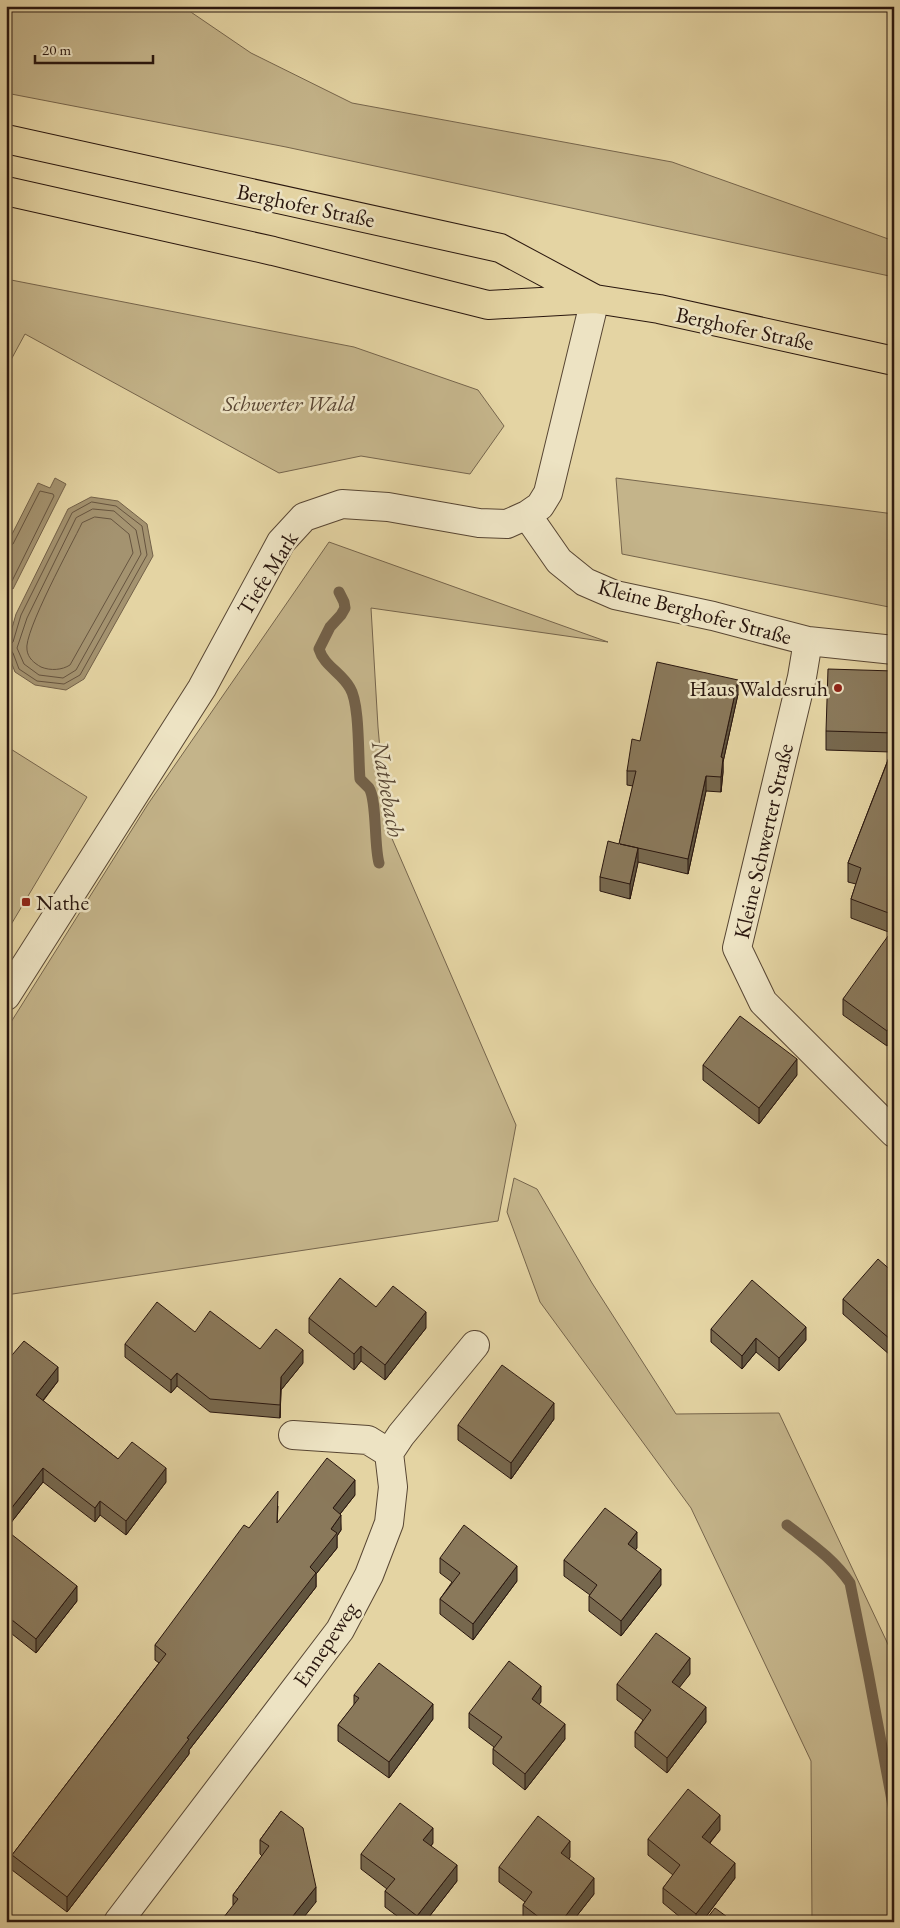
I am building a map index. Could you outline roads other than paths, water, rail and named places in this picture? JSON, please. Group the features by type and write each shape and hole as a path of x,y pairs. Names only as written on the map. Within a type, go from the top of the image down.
{"main road":[{"name":"Berghofer Straße","path":"6,139 500,248 595,299"},
{"name":"Berghofer Straße","path":"6,191 273,251 488,306 595,299 659,309 894,361"}],"street":[{"name":"Tiefe Mark","path":"6,996 202,688 281,542 304,517 342,504 388,507 480,523 507,524 527,515 540,506 548,494 595,299"},
{"name":"Kleine Berghofer Straße","path":"527,515 559,561 585,582 614,595 713,616 808,641 894,650"},
{"name":"Kleine Schwerter Straße","path":"808,641 802,677 737,948 763,1002 894,1133"},
{"path":"294,1435 368,1440 389,1453 401,1435 475,1345"},
{"name":"Ennepeweg","path":"118,1922 340,1630 369,1575 389,1523 393,1487 389,1453"}],"water":[{"path":"55,478 66,484 13,589 6,586 6,546 38,483 50,488"},
{"path":"91,497 118,501 147,524 153,556 84,679 66,690 35,685 15,672 6,649 16,614 68,509"}],"waterway":[{"name":"Nathebach","path":"339,592 345,608 330,627 319,649 321,655 350,688 356,706 360,779 372,794 379,863"},
{"name":"Nathebach","path":"787,1525 829,1558 850,1583 894,1811"}],"place":[{"name":"Haus Waldesruh","path":"838,688"},
{"name":"Nathe","path":"26,902"}],"park label":[{"name":"Schwerter Wald","path":"289,403"}]}
